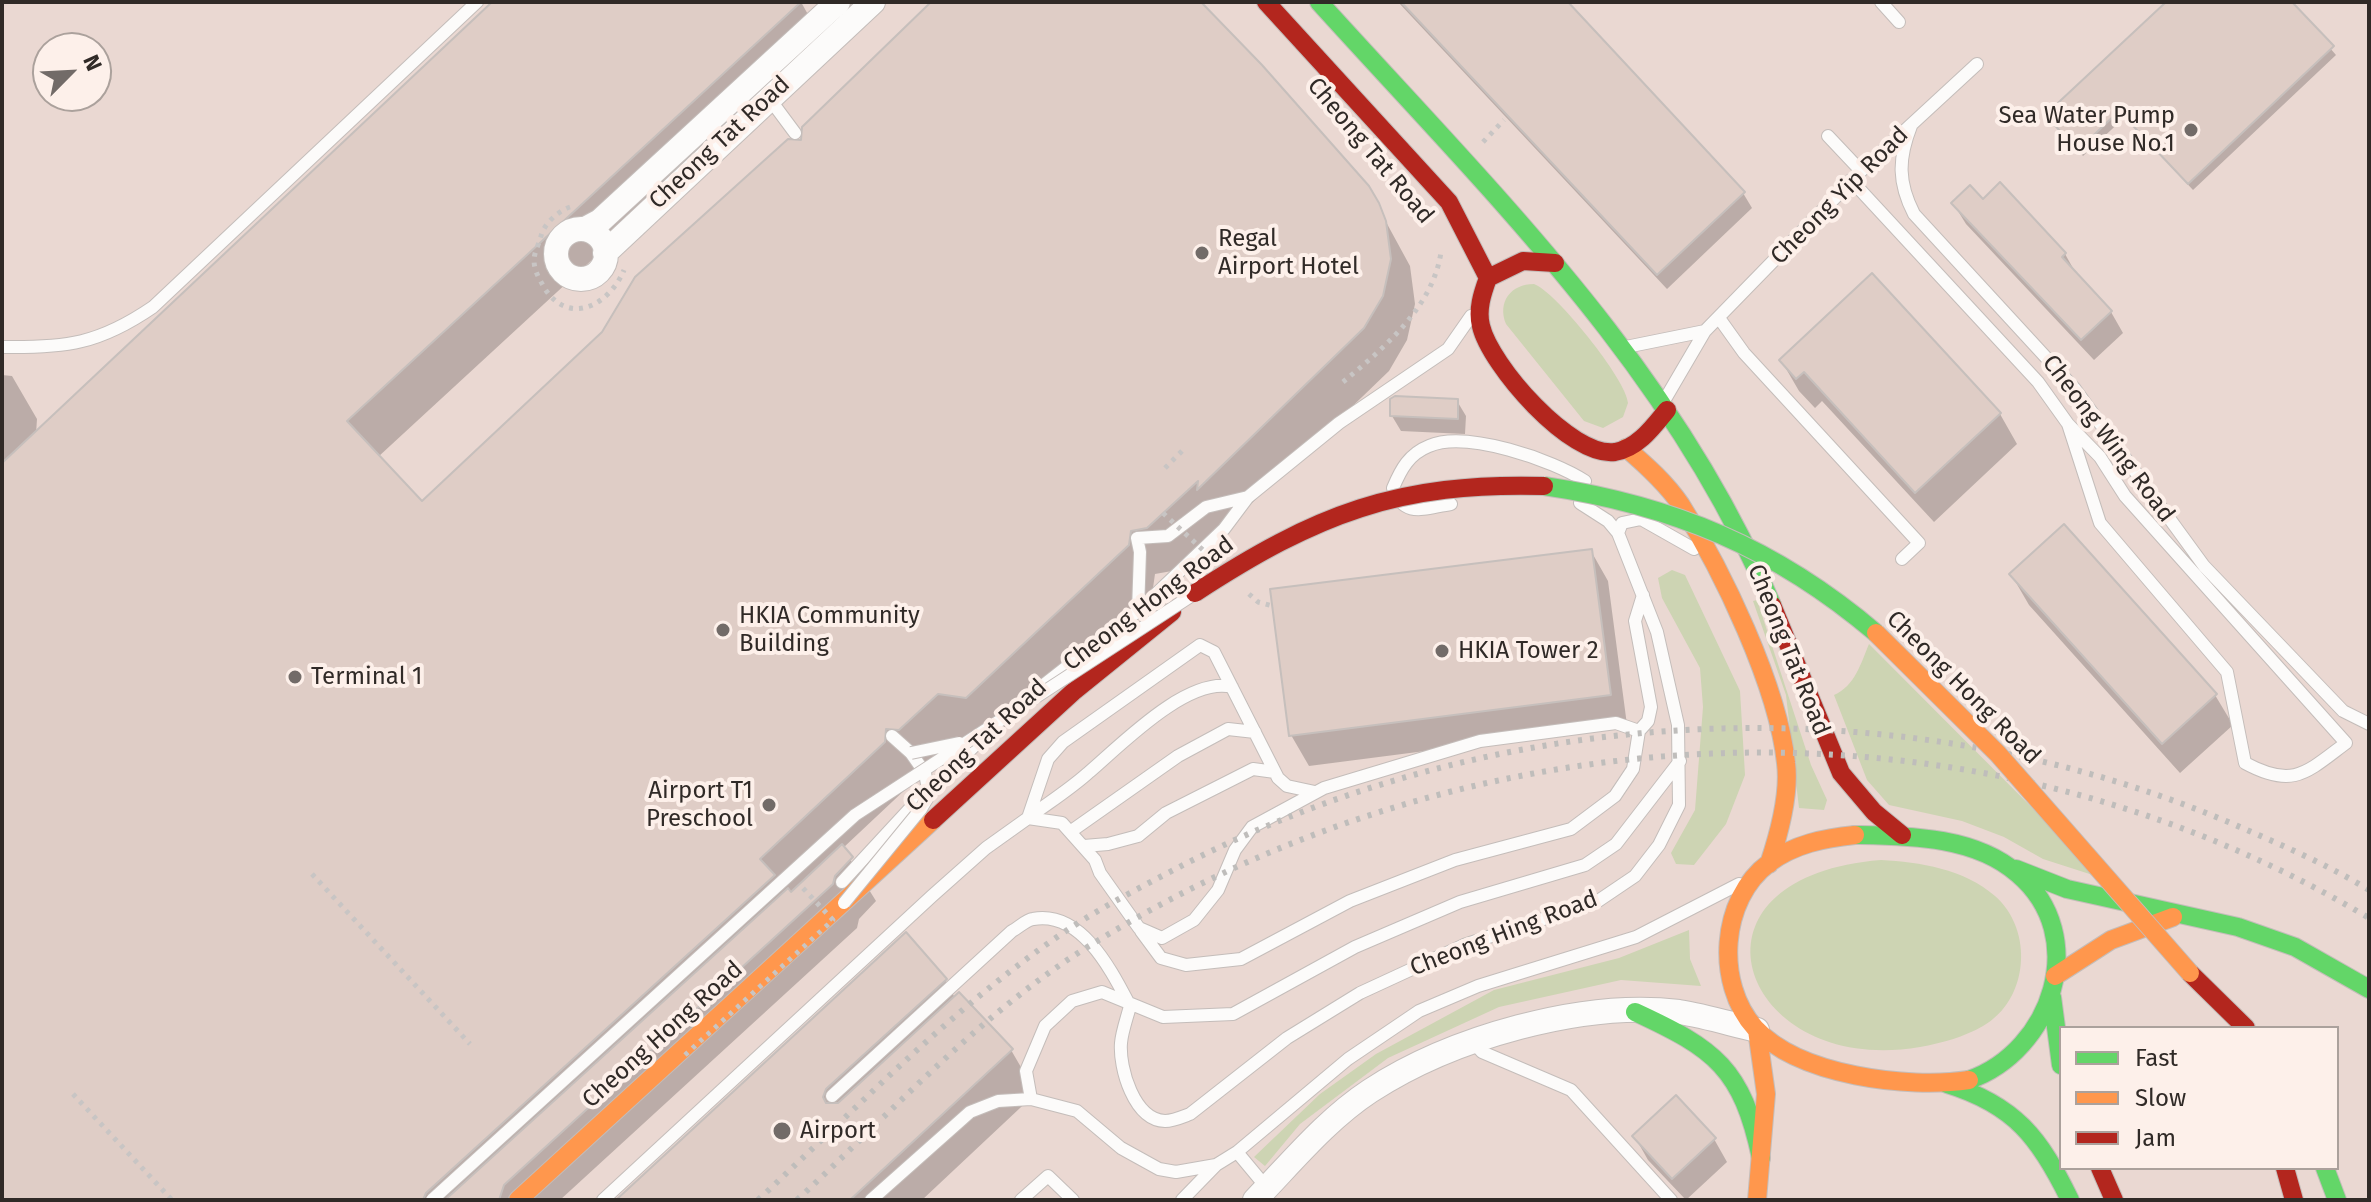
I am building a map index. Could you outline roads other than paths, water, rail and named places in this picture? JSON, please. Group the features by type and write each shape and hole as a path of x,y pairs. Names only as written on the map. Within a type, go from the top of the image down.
{"street":[{"name":"Cheong Tat Road","path":"838,2 600,221 561,238 555,254 562,270 575,279 590,277 602,267 605,253 873,2"},
{"name":"Cheong Tat Road","path":"1266,2 1449,202 1488,278 1477,306"},
{"name":"Cheong Tat Road","path":"1319,2 1555,263 1624,348 1713,481 1762,580 1841,773 1874,812 1902,835"},
{"path":"585,229 600,238 605,253"},
{"path":"1488,278 1523,261 1555,263"},
{"path":"1477,306 1483,336 1553,426 1578,446 1594,451 1626,448 1637,443 1665,407"},
{"name":"Cheong Tat Road","path":"1626,448 1668,487 1705,554 1749,642 1782,734 1787,765 1779,835 1730,927 1726,950 1729,978 1757,1030 1765,1056 1769,1112 1761,1158"},
{"name":"Cheong Hong Road","path":"518,1200 1073,692 1195,593 1248,558 1299,531 1353,508 1402,494 1527,482 1569,486 1668,511 1777,561 1835,600 1883,638 1932,684 2085,848 2190,973"},
{"path":"1762,869 1786,852 1832,837 1902,835 1964,845 2067,889 2238,927 2295,947 2369,989"},
{"path":"2016,869 2037,894 2051,920 2057,945 2052,997 2059,1050"},
{"path":"2055,976 2099,944 2133,927 2177,915"},
{"path":"2190,973 2217,1026"},
{"path":"2190,973 2244,1026"},
{"path":"1261,1194 1310,1141 1369,1092 1435,1057 1473,1042 1558,1018 1678,1012 1757,1030 1779,1046 1869,1078 1911,1084 1947,1084 1992,1071 2011,1057 2030,1039 2052,997"},
{"path":"1635,1012 1685,1035 1727,1067 1755,1120 1761,1158 1757,1200"},
{"path":"1947,1084 1990,1097 2014,1113 2031,1131 2055,1167 2070,1200"},
{"path":"2101,1170 2114,1200"},
{"path":"2286,1170 2294,1200"},
{"path":"2326,1170 2337,1200"}],"lane":[{"path":"2,347 39,348 92,340 120,330 153,307 477,2"},
{"path":"1881,2 1899,22"},
{"name":"Cheong Yip Road","path":"1665,407 1705,331 1856,176 1977,64"},
{"path":"769,98 795,133"},
{"name":"Cheong Wing Road","path":"1911,126 1902,150 1900,170 1902,191 1914,214 2075,389 2204,566 2343,711 2369,724"},
{"path":"1828,136 1856,176 2038,382 2068,424 2100,457 2125,496 2346,743 2302,776 2269,777 2245,763 2227,672 2100,523 2068,424"},
{"name":"Cheong Tat Road","path":"810,916 960,759 1046,681 1138,611 1224,529 1248,497 1339,423 1448,349 1464,330 1477,306"},
{"path":"1719,318 1744,353 1919,543 1902,559"},
{"path":"1624,348 1705,331"},
{"name":"Cheong Hing Road","path":"1130,1006 1121,1043 1122,1068 1142,1110 1163,1121 1190,1114 1287,1038 1360,993 1464,945 1598,901 1635,876 1659,845 1679,805 1680,761 1675,709 1657,632 1618,533 1608,521 1586,505 1554,497 1502,497 1410,510 1398,503 1393,488 1402,465 1419,451 1450,442 1497,448 1563,466 1661,533 1705,554"},
{"path":"1138,611 1140,552 1137,538 1168,536 1206,507 1248,497"},
{"path":"1618,533 1622,523 1641,519"},
{"path":"432,1200 855,815 925,773 975,736 1195,593"},
{"path":"1028,818 1062,823 1084,846 1161,958 1186,965 1241,959 1350,901 1455,860 1571,829 1615,796 1633,769 1639,731 1648,721 1651,707 1635,621 1643,595"},
{"path":"1028,818 1048,759 1063,742 1200,645 1214,652 1275,772 1287,786 1315,792"},
{"path":"603,1200 986,848 1088,773 1150,720 1204,688 1218,684 1232,687"},
{"path":"1139,928 1162,938 1194,920 1218,890 1235,850 1252,827 1315,792 1390,765 1480,741 1616,723 1639,731"},
{"path":"1070,832 1178,756 1228,729 1255,732"},
{"path":"844,903 929,795 925,773 911,753 892,736"},
{"path":"911,753 954,745 975,736"},
{"path":"1031,1099 1026,1071 1045,1026 1072,1001 1102,992 1163,1017 1233,1014 1355,947 1460,902 1585,865 1616,844 1680,761"},
{"path":"1084,846 1108,844 1138,836 1166,813 1253,769 1261,767 1275,772"},
{"name":"Cheong Hing Road","path":"871,1200 970,1112 998,1101 1031,1099 1077,1111 1121,1148 1159,1169 1176,1172 1216,1165 1237,1152 1348,1059 1419,1011 1478,986 1636,937 1762,869"},
{"path":"832,1096 1012,931 1033,919 1057,922 1076,930 1106,961 1130,1006"},
{"path":"1473,1042 1482,1052 1571,1090 1671,1200"},
{"path":"1237,1152 1261,1194"},
{"path":"1182,1200 1216,1165"},
{"path":"1021,1200 1048,1176 1073,1200"}],"railway":[{"path":"758,1200 980,995 1060,935 1106,906 1185,864 1310,809 1440,768 1573,741 1709,729 1844,731 1979,748 2112,780 2240,827 2322,864 2369,890"},
{"path":"797,1200 967,1038 1040,979 1078,953 1229,871 1388,809 1552,770 1719,753 1887,759 2053,788 2215,841 2369,918"}],"place":[{"name":"Sea Water Pump House No.1","path":"2191,130"},
{"name":"Regal Airport Hotel","path":"1202,253"},
{"name":"HKIA Community Building","path":"723,630"},
{"name":"HKIA Tower 2","path":"1442,651"},
{"name":"Terminal 1","path":"295,677"},
{"name":"Airport T1 Preschool","path":"769,805"},
{"name":"Airport","path":"782,1131"}]}
